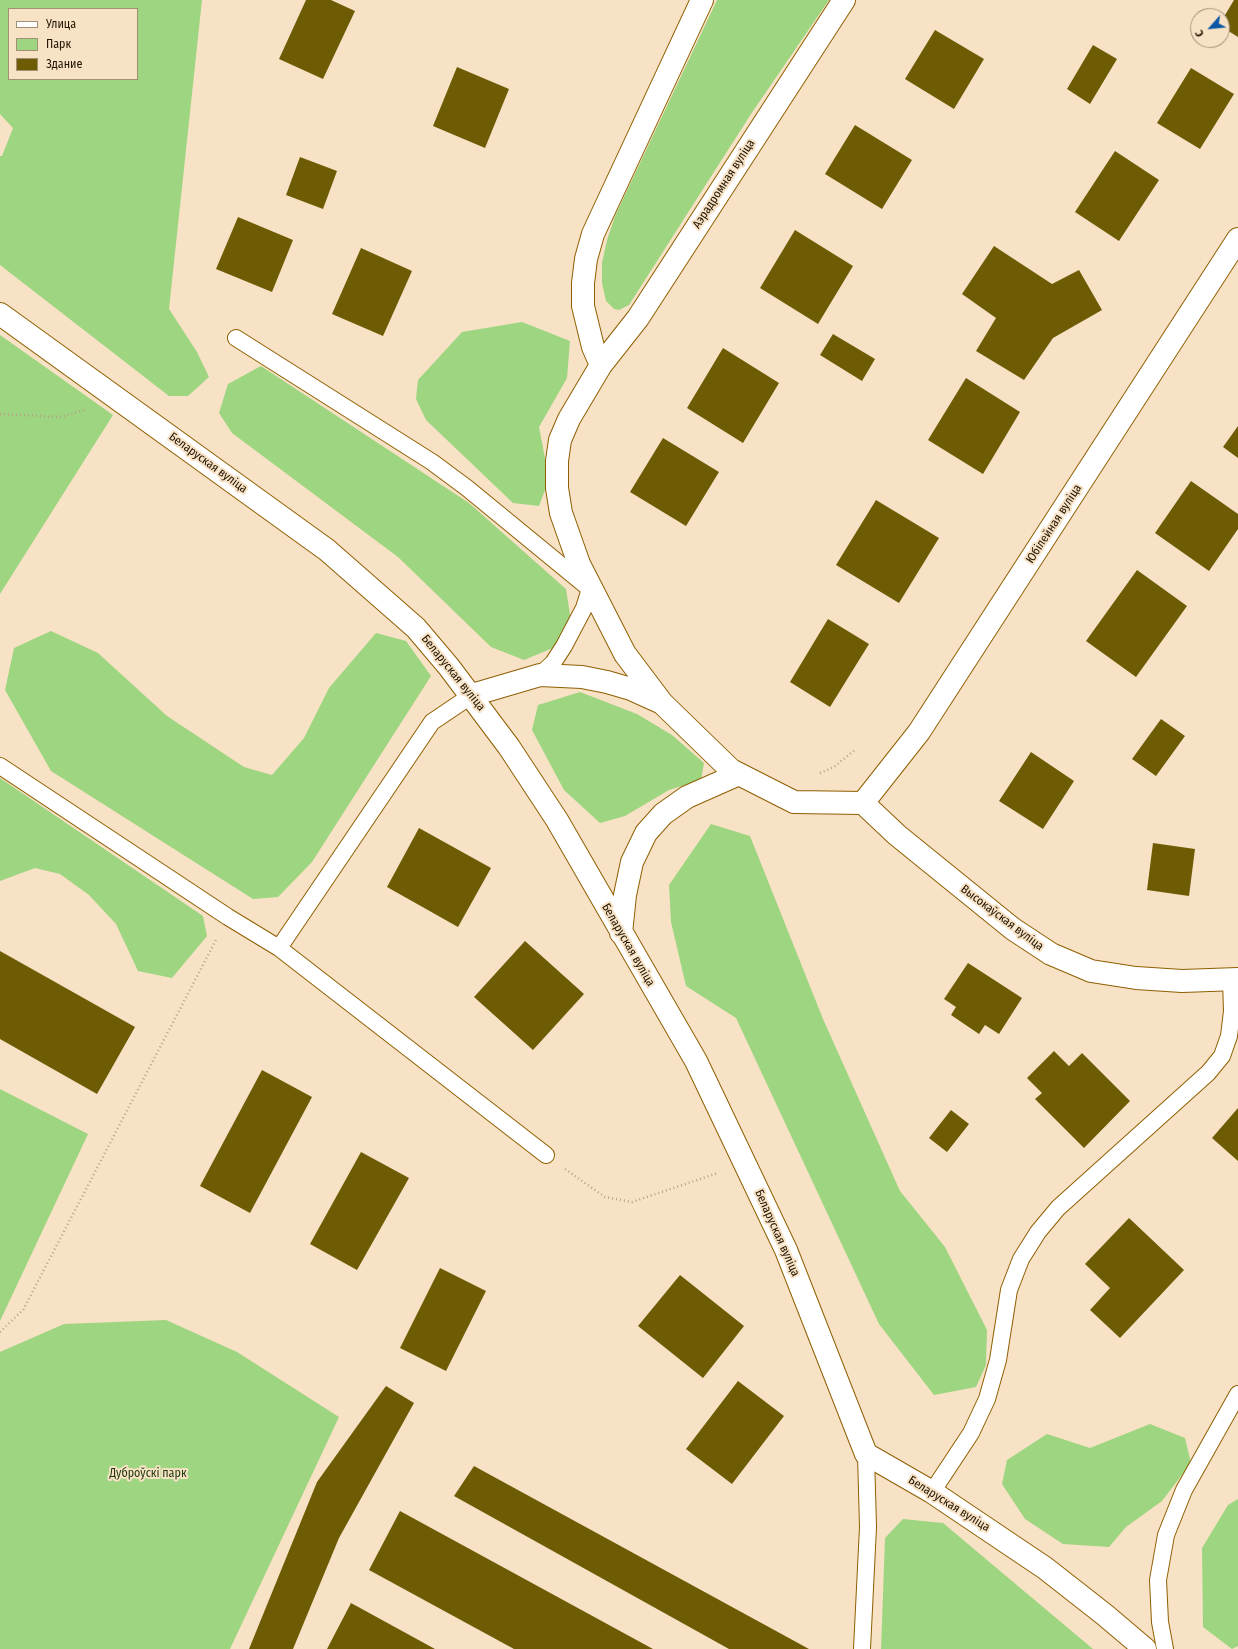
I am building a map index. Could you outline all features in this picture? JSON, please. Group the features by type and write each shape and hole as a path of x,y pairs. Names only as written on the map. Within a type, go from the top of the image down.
{"street":[{"path":"601,364 593,347 584,306 583,283 591,240 604,208 702,0"},
{"name":"Аэрадромная вуліца","path":"662,703 625,654 590,589 571,545 561,513 557,488 557,462 560,440 569,419 601,364 638,318 844,0"},
{"name":"Юбілейная вуліца","path":"863,803 919,732 1238,239"},
{"name":"Беларуская вуліца","path":"0,314 120,399 327,550 416,628 472,695 509,747 557,820 621,934 696,1061 786,1250 866,1454 932,1492 1046,1568 1106,1615 1145,1649"},
{"path":"472,695 540,675 582,677 607,682 631,689 662,703 731,770 794,802 863,803"},
{"path":"621,934 625,895 632,862 646,833 663,814 688,796 739,774"},
{"name":"Высокаўская вуліца","path":"863,803 897,835 1013,929 1051,954 1091,971 1136,978 1182,981 1234,980"}],"lane":[{"path":"236,338 432,462 467,488 590,589 584,608 564,646 553,663 540,675"},
{"path":"279,948 432,722 472,695"},
{"path":"0,766 228,917 279,948 546,1155"},
{"path":"932,1492 971,1433 987,1399 998,1360 1009,1290 1021,1259 1038,1232 1058,1208 1187,1093 1208,1073 1222,1056 1229,1036 1234,980"},
{"path":"1165,1649 1160,1622 1158,1580 1166,1535 1184,1490 1238,1394"},
{"path":"862,1649 868,1528 866,1454"}],"path":[{"path":"0,414 61,418 120,399"},
{"path":"0,1332 23,1310 228,917"},
{"path":"546,1155 605,1197 632,1202 669,1191 745,1163"}],"green space":[{"path":"0,0 202,0 169,309 197,352 209,377 188,396 169,396 0,265 0,156 2,156 13,128 0,114"},
{"path":"717,0 829,0 751,114 629,305 619,310 614,309 606,301 602,283 602,263 607,240 615,216"},
{"path":"522,322 570,341 567,378 539,427 549,479 539,506 513,503 426,420 416,399 418,380 462,332"},
{"path":"0,335 113,415 0,594"},
{"path":"261,366 469,503 566,589 571,621 553,648 524,660 491,647 398,557 232,433 219,413 228,384"},
{"path":"51,631 98,653 167,716 244,767 272,775 304,738 329,688 376,633 406,641 431,676 312,862 278,897 253,899 51,771 5,690 14,648"},
{"path":"580,692 637,714 672,735 704,763 701,780 669,790 625,816 600,823 564,790 532,730 538,705"},
{"path":"0,778 203,916 207,936 172,978 138,971 116,924 89,895 60,874 35,868 0,881"},
{"path":"711,824 750,836 823,1019 900,1191 945,1247 987,1330 986,1365 976,1387 934,1395 879,1324 736,1018 686,986 671,922 669,885"},
{"path":"0,1089 88,1134 0,1321"},
{"name":"Дуброўскі парк","path":"166,1320 237,1352 339,1417 230,1649 0,1649 0,1352 64,1324"},
{"path":"1150,1424 1185,1438 1191,1463 1162,1501 1126,1527 1109,1547 1063,1544 1025,1519 1002,1484 1007,1460 1047,1434 1090,1448"},
{"path":"1238,1499 1238,1646 1232,1649 1203,1627 1202,1548 1228,1505"},
{"path":"903,1519 943,1523 1093,1649 881,1649 885,1538"}],"building":[{"path":"306,0 331,0 355,11 323,79 279,59"},
{"path":"1234,0 1238,0 1238,37 1230,32 1229,8"},
{"path":"935,30 984,59 954,109 905,79"},
{"path":"1093,45 1117,59 1090,104 1067,89"},
{"path":"457,67 509,89 485,148 433,126"},
{"path":"1191,68 1234,94 1200,149 1157,123"},
{"path":"855,125 912,160 882,209 825,174"},
{"path":"1115,151 1159,180 1119,241 1075,212"},
{"path":"300,157 337,171 323,209 286,195"},
{"path":"238,217 293,240 272,292 216,269"},
{"path":"795,230 853,266 818,324 760,288"},
{"path":"994,246 1052,284 1079,270 1102,310 1053,338 1024,380 976,351 996,318 962,294"},
{"path":"361,248 412,271 383,336 332,314"},
{"path":"833,334 875,359 862,381 820,355"},
{"path":"723,348 779,383 743,443 687,408"},
{"path":"966,378 1020,412 983,474 928,440"},
{"path":"1238,426 1238,458 1223,447"},
{"path":"663,438 719,472 686,526 630,492"},
{"path":"1191,481 1238,514 1238,529 1209,571 1155,533"},
{"path":"876,500 939,538 899,603 836,565"},
{"path":"1137,570 1187,606 1136,677 1086,641"},
{"path":"828,619 869,644 830,707 790,682"},
{"path":"1161,719 1185,736 1156,776 1132,759"},
{"path":"1031,752 1074,781 1043,829 999,801"},
{"path":"419,828 491,868 458,927 387,887"},
{"path":"1153,843 1195,849 1189,896 1147,890"},
{"path":"525,941 584,994 533,1050 474,997"},
{"path":"0,951 135,1027 97,1094 0,1039"},
{"path":"968,963 1022,998 999,1034 985,1025 979,1034 951,1015 956,1007 944,999"},
{"path":"1054,1051 1069,1066 1082,1053 1130,1101 1084,1148 1035,1099 1042,1093 1027,1078"},
{"path":"262,1070 312,1097 250,1213 200,1186"},
{"path":"1238,1108 1238,1161 1212,1138"},
{"path":"951,1110 969,1124 947,1152 929,1138"},
{"path":"361,1152 409,1178 357,1270 310,1244"},
{"path":"1129,1218 1184,1270 1120,1338 1090,1310 1110,1288 1085,1264"},
{"path":"440,1268 486,1291 446,1371 400,1348"},
{"path":"680,1275 744,1326 703,1378 638,1326"},
{"path":"738,1381 784,1416 732,1484 686,1449"},
{"path":"386,1386 414,1403 339,1538 293,1649 249,1649 317,1482"},
{"path":"474,1466 809,1649 729,1649 454,1496"},
{"path":"400,1511 653,1649 514,1649 369,1570"},
{"path":"351,1603 435,1649 327,1649"}]}
